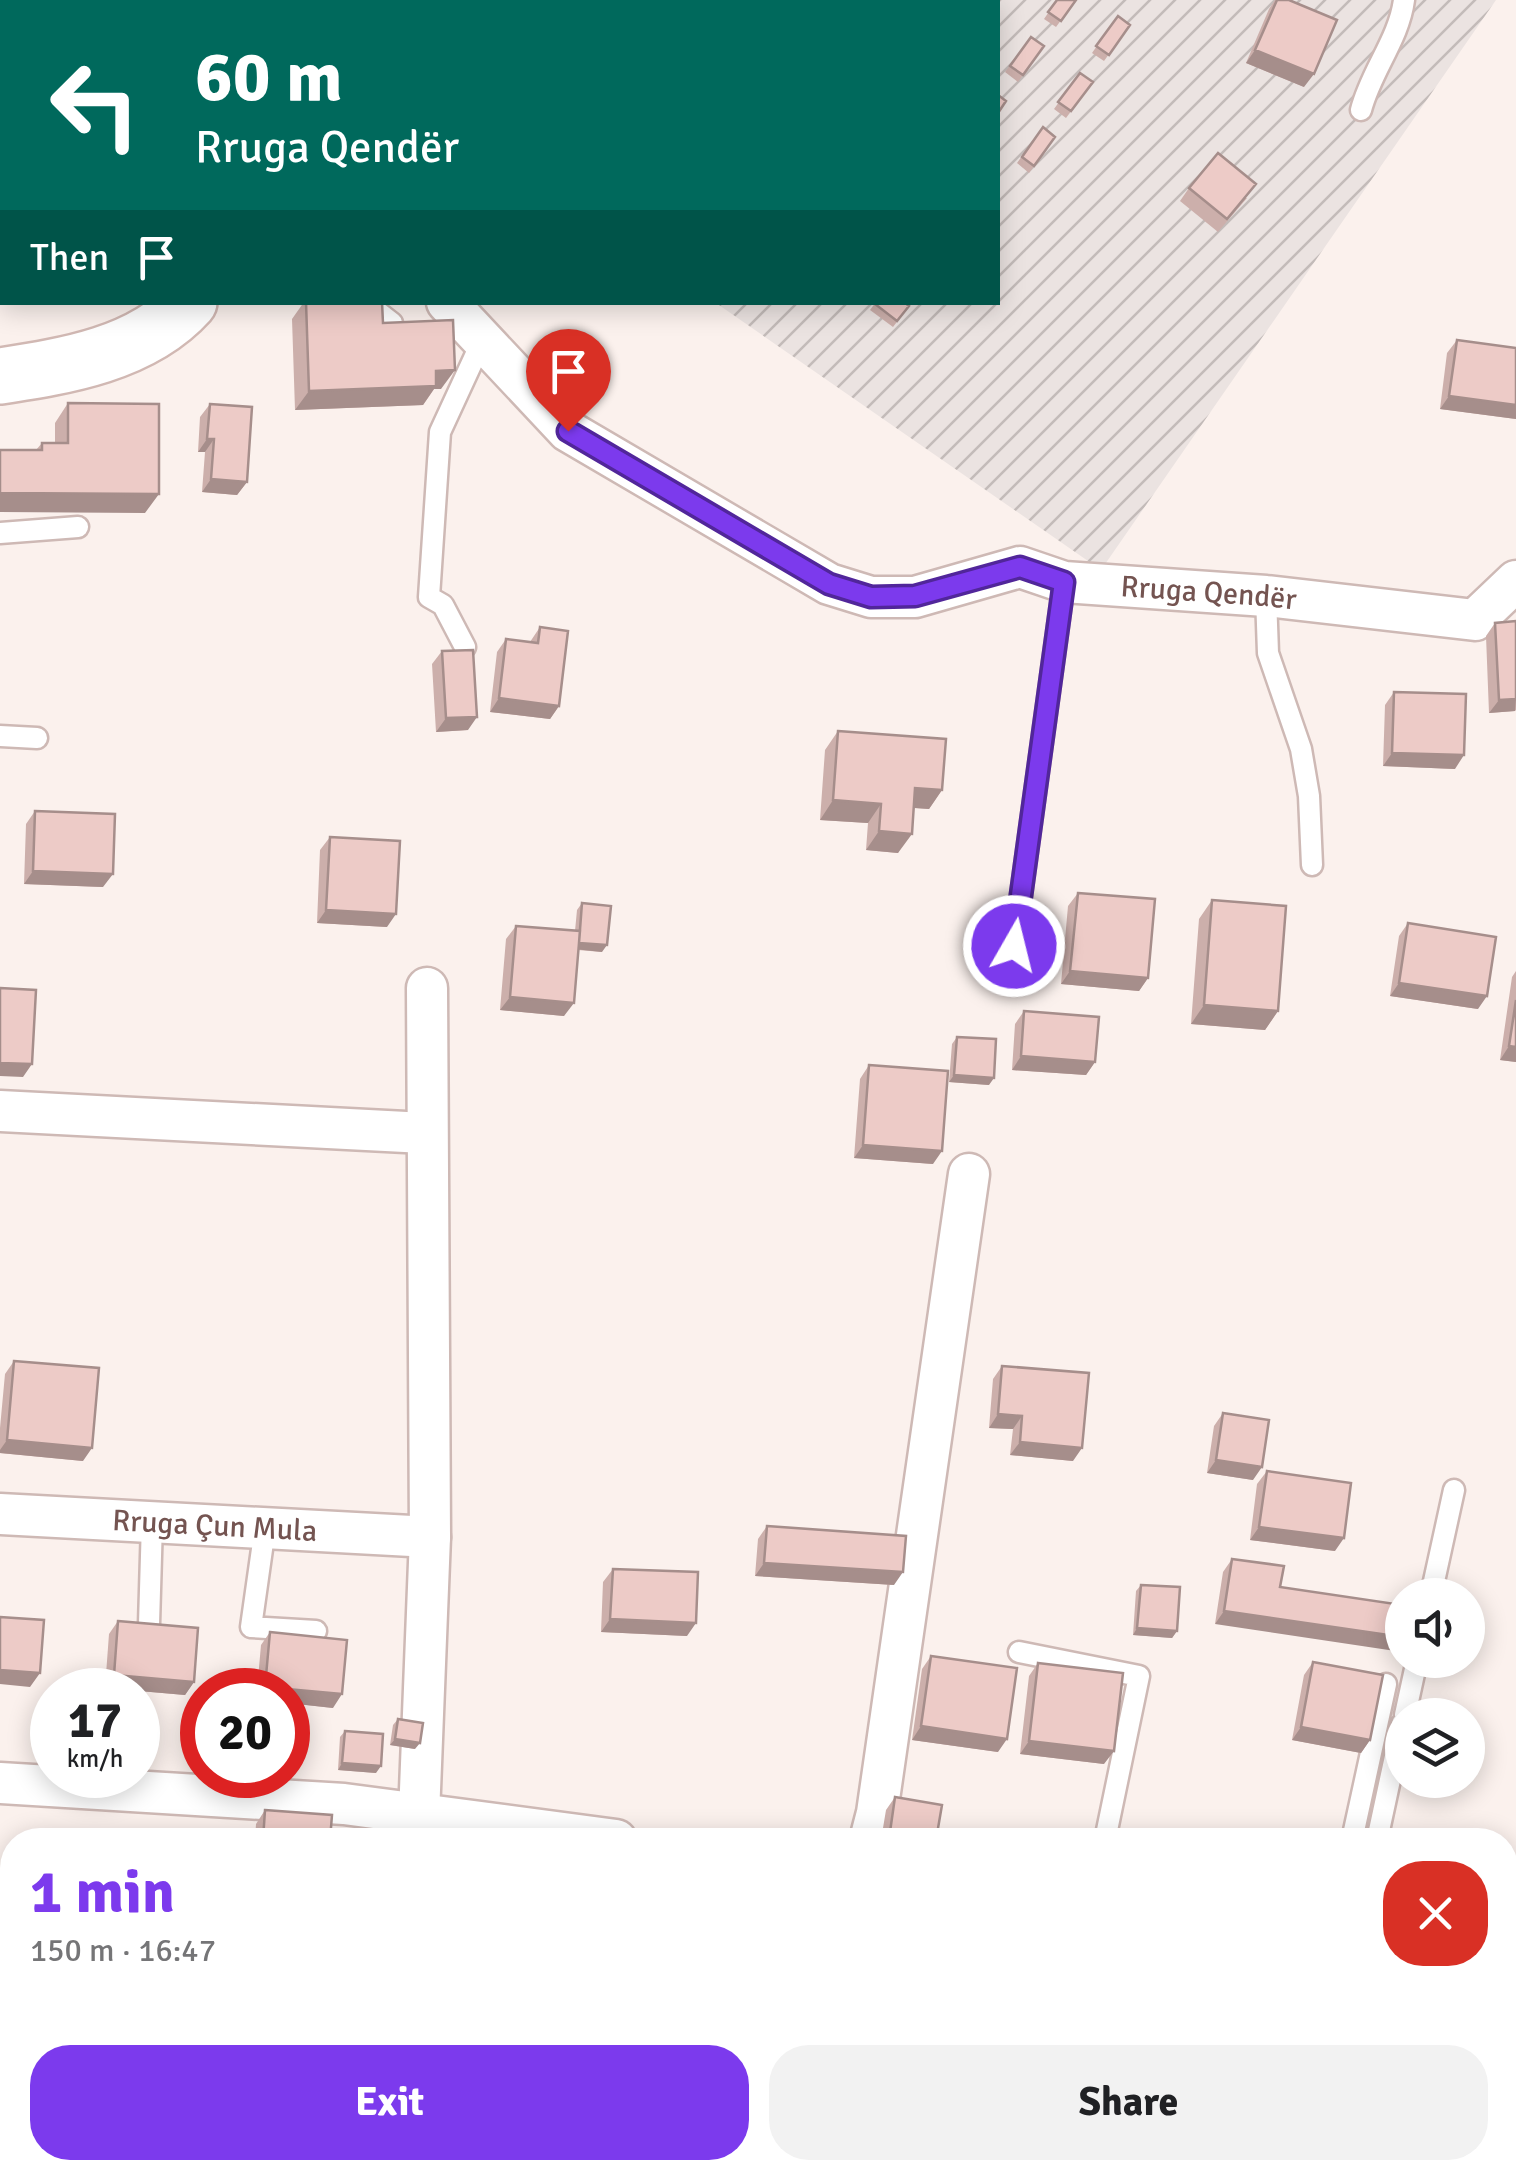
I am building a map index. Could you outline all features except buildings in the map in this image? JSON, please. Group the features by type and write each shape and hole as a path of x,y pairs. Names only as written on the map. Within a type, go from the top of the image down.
{"main road":[{"path":"0,376 60,367 126,346 175,317 186,305"}],"street":[{"name":"Rruga Qendër","path":"450,305 568,431 829,584 871,597 915,596 1020,567 1064,582 1266,596 1475,620 1516,580"},
{"path":"419,1815 430,1537 427,988"},
{"path":"0,1111 425,1132"},
{"path":"873,1828 969,1174"},
{"name":"Rruga Çun Mula","path":"0,1514 430,1537"},
{"path":"0,1782 343,1822 419,1815 521,1828"}],"lane":[{"path":"1361,110 1366,90 1401,20 1404,0"},
{"path":"369,305 392,323"},
{"path":"465,647 442,605 429,597 440,432 482,341"},
{"path":"0,533 78,528"},
{"path":"1014,946 1064,582"},
{"path":"1266,596 1268,653 1300,749 1308,796 1312,865"},
{"path":"0,736 37,738"},
{"path":"1435,1578 1454,1490"},
{"path":"0,1514 0,1522"},
{"path":"149,1624 152,1522"},
{"path":"265,1528 252,1627 316,1631"},
{"path":"1019,1652 1140,1676 1108,1828"},
{"path":"1355,1828 1386,1684"},
{"path":"1380,1828 1386,1798"}],"shaded area":[{"path":"1000,0 1496,0 1101,570 719,305 1000,305"}],"route":[{"path":"568,431 829,584 871,597 915,596 1020,567 1064,582 1014,946"}]}
